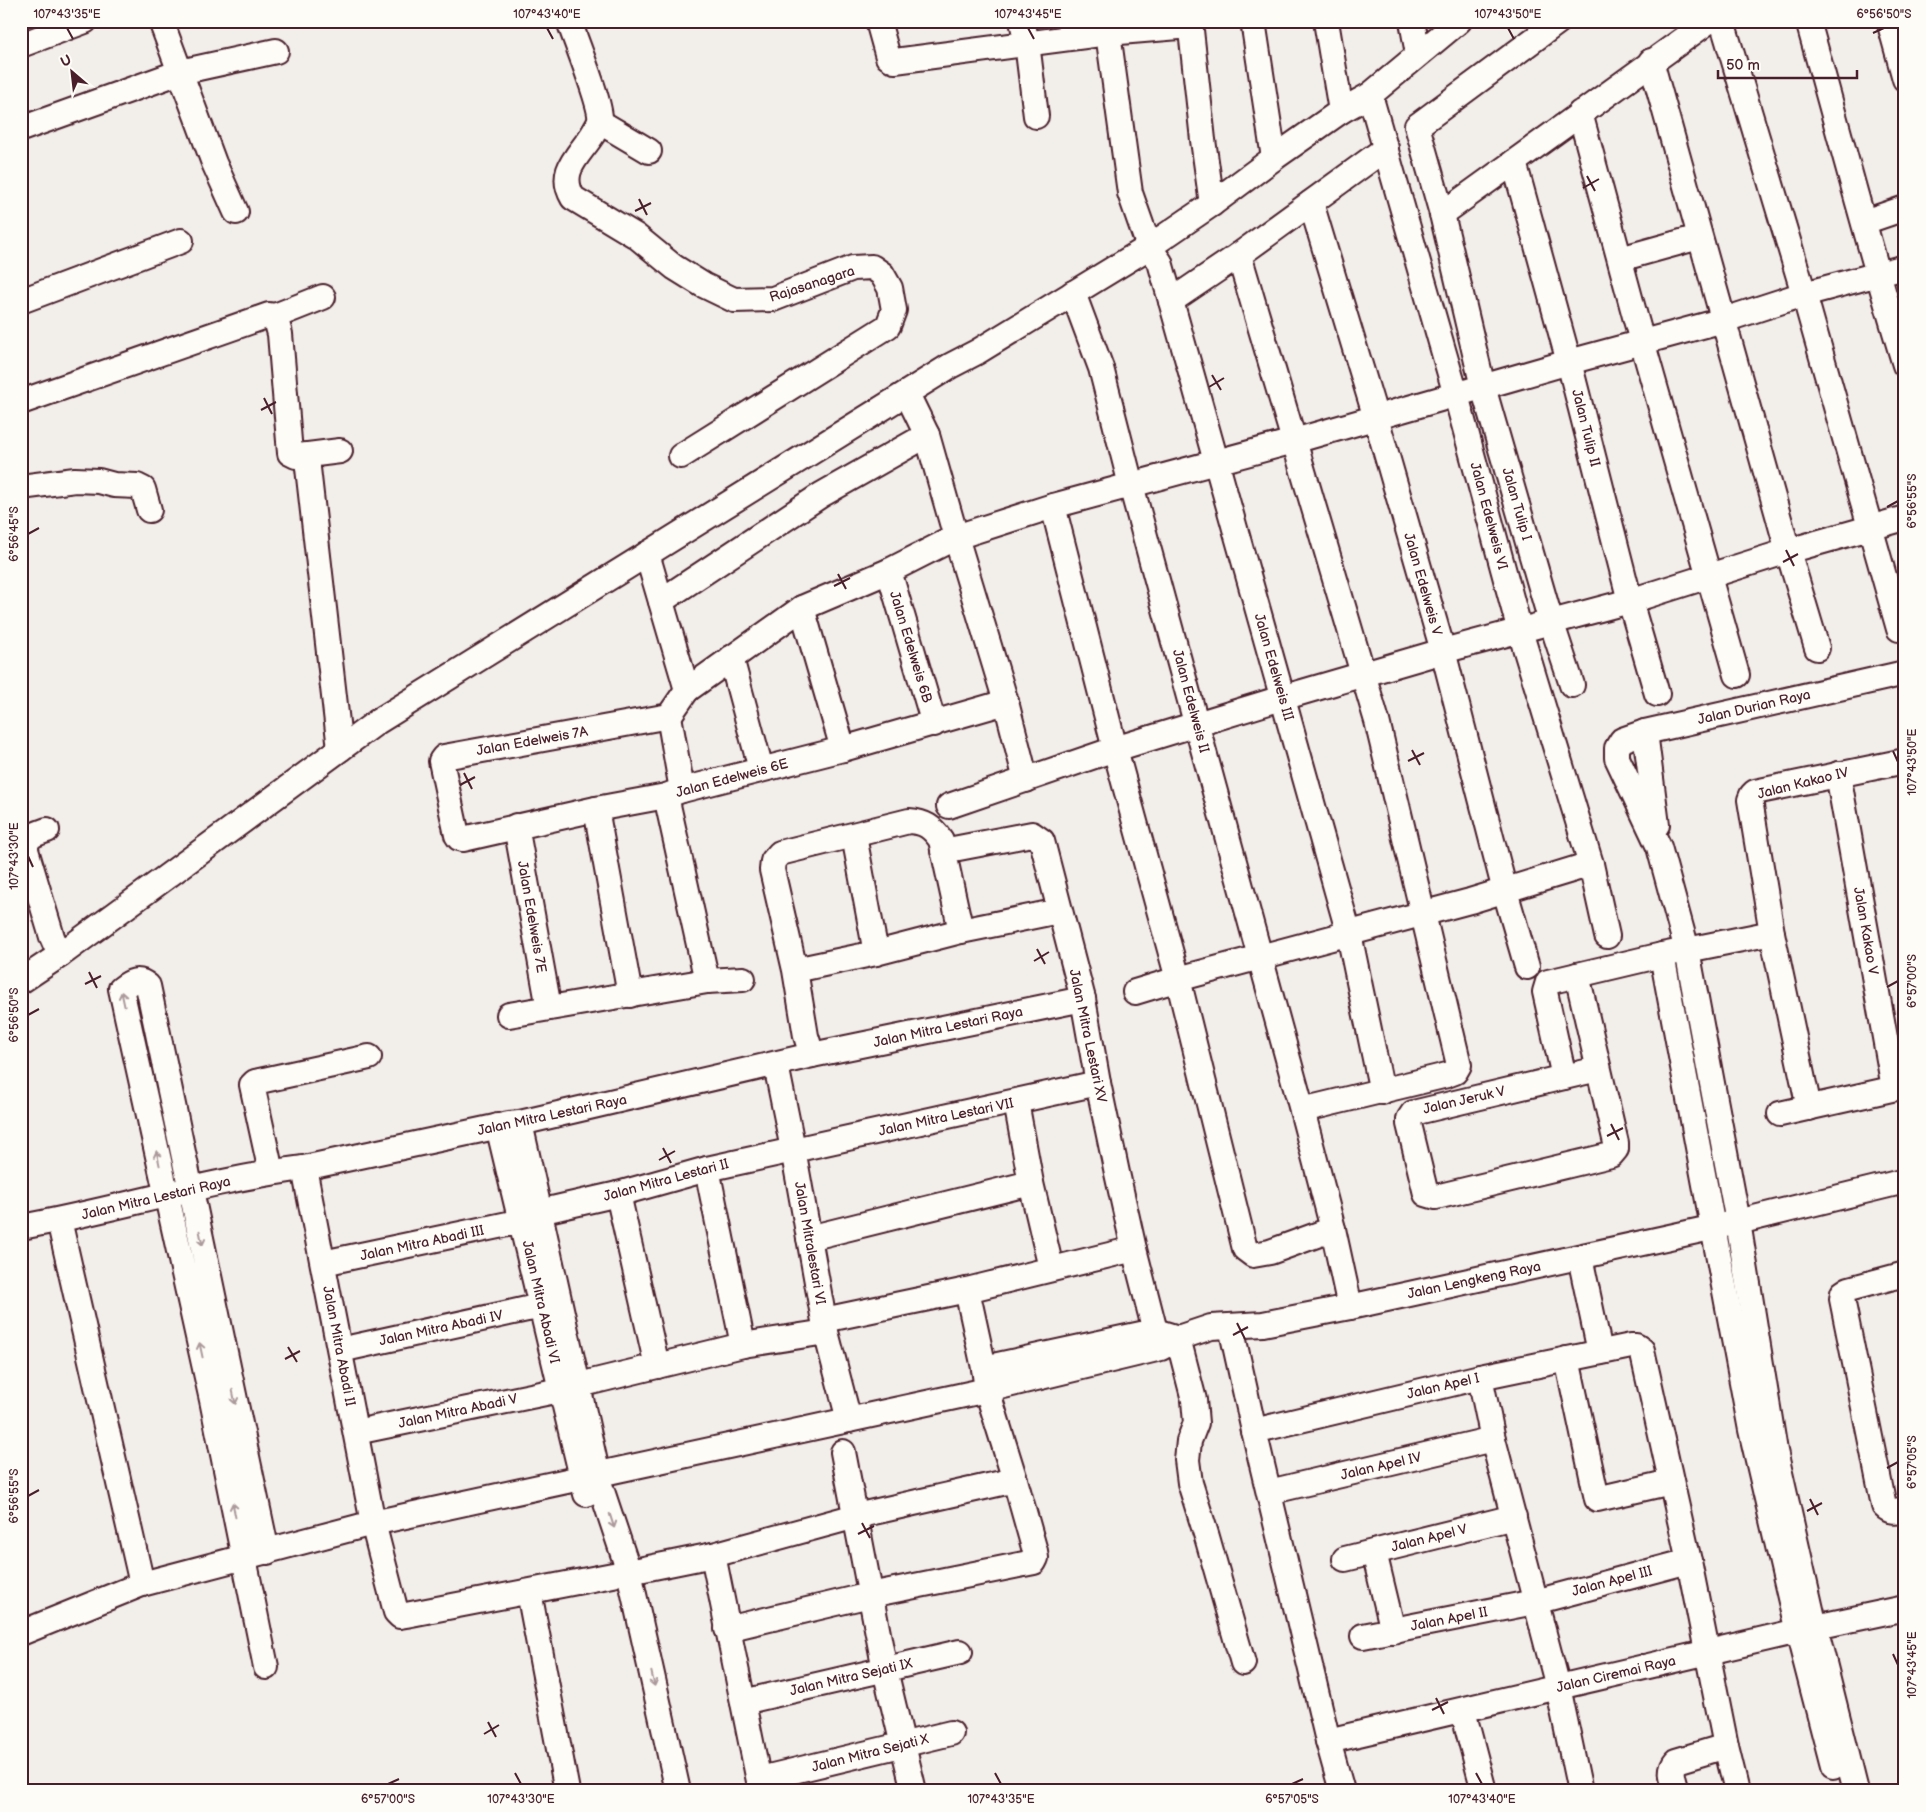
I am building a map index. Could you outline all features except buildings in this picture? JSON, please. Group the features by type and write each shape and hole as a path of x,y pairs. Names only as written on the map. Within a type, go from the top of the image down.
{"street":[{"path":"21,44 85,21"},
{"path":"161,21 214,163 236,212"},
{"path":"569,21 600,113 600,122 649,151"},
{"path":"878,21 888,57 895,61 1024,32 1108,33 1191,24 1203,140 1212,204"},
{"path":"1253,21 1274,158"},
{"path":"1326,21 1341,111"},
{"path":"1412,21 1418,54"},
{"path":"21,981 60,955 377,722 950,366 1077,305 1154,254 1212,204 1274,158 1341,111 1371,99 1418,54 1459,21"},
{"path":"1470,391 1442,214 1417,132 1417,126 1559,21"},
{"path":"1442,214 1709,21"},
{"path":"1722,21 1804,294 1899,629"},
{"path":"1808,21 1878,275 1905,365"},
{"path":"1889,21 1905,79"},
{"path":"1024,32 1036,116"},
{"name":"Jalan Edelweis III","path":"1108,33 1130,193 1170,296 1349,934 1382,1092"},
{"path":"21,129 180,72 276,51"},
{"path":"1652,61 1788,552 1818,648"},
{"name":"Jalan Edelweis VI","path":"1371,99 1384,143 1470,391 1536,626 1607,936"},
{"path":"1580,113 1737,675"},
{"name":"Rajasanagara","path":"600,122 568,169 566,181 573,198 636,236 674,267 703,285 734,300 773,299 853,268 872,267 882,274 890,288 894,310 888,326 681,456"},
{"path":"1170,296 1239,255 1311,203 1384,143"},
{"name":"Jalan Tulip II","path":"1514,162 1569,362 1630,601 1657,694"},
{"name":"Jalan Edelweis V","path":"1311,203 1376,418 1443,651 1505,891 1527,967"},
{"path":"1864,222 1905,208"},
{"path":"1620,259 1699,236"},
{"path":"21,302 181,241"},
{"path":"1239,255 1376,722 1424,913 1459,1065 1454,1072 1382,1092 1302,1110"},
{"path":"706,982 674,793 669,716 687,690 802,608 889,571 956,536 1053,506 1216,463 1569,362 1724,320 1804,294 1905,267"},
{"path":"21,402 198,339 269,315 275,316 323,297"},
{"name":"Jalan Edelweis II","path":"1077,305 1101,368 1131,485 1334,1229 1350,1307"},
{"path":"275,316 280,334 290,453 296,456 340,451"},
{"name":"Jalan Tulip I","path":"1470,391 1536,626"},
{"path":"907,394 927,435 1006,702 1026,780"},
{"path":"661,601 821,495 927,435"},
{"path":"308,455 340,749"},
{"path":"21,487 75,480 137,486 143,489 149,510"},
{"path":"1053,506 1115,749 1178,979 1244,1249 1253,1255 1270,1252 1334,1229"},
{"path":"950,806 1115,749 1282,698 1443,651 1630,601 1905,518"},
{"path":"647,554 687,690"},
{"name":"Jalan Edelweis 6B","path":"889,571 934,724"},
{"path":"802,608 843,749"},
{"path":"1536,626 1572,686"},
{"path":"731,658 760,769"},
{"name":"Jalan Durian Raya","path":"1659,847 1617,758 1617,748 1622,740 1644,732 1905,672"},
{"name":"Jalan Edelweis 6E","path":"457,835 463,839 596,808 674,793 760,769 843,749 1006,702"},
{"name":"Jalan Edelweis 7A","path":"457,835 441,761 444,757 669,716"},
{"path":"1644,732 1675,952 1724,1224 1751,1430 1807,1629 1856,1791"},
{"name":"Jalan Kakao IV","path":"1772,934 1750,800 1752,795 1755,792 1905,761"},
{"name":"Jalan Kakao V","path":"1838,774 1899,1087"},
{"path":"596,808 630,994"},
{"path":"812,1055 806,1036 795,970 772,870 773,861 780,853 909,822 921,822 933,828 941,840 961,931"},
{"name":"Jalan Edelweis 7E","path":"516,826 549,1008"},
{"path":"47,830 27,839 26,850 52,937 60,955"},
{"name":"Jalan Mitra Lestari XV","path":"943,851 1032,834 1038,836 1042,841 1083,999 1098,1083 1134,1249 1155,1331"},
{"path":"854,836 876,953"},
{"path":"1135,992 1260,956 1349,934 1505,891 1591,864"},
{"path":"795,970 876,953 961,931 1059,911"},
{"path":"1564,1077 1545,992 1545,986 1548,982 1675,952 1772,934 1809,1108"},
{"path":"1577,975 1598,1069"},
{"path":"509,1015 706,982 743,979"},
{"path":"266,1667 212,1400 121,989 135,981 143,981 148,986 267,1552"},
{"name":"Jalan Mitra Lestari Raya","path":"21,1227 59,1220 166,1194 271,1172 304,1168 509,1124 776,1065 812,1055 1083,999"},
{"path":"271,1172 252,1085 255,1082 369,1057"},
{"name":"Jalan Mitralestari VI","path":"776,1065 825,1326 849,1420"},
{"name":"Jalan Jeruk V","path":"1598,1069 1616,1142 1616,1149 1611,1155 1436,1197 1426,1194 1409,1124 1409,1119 1413,1113 1564,1077 1598,1069"},
{"name":"Jalan Mitra Lestari VII","path":"793,1149 1098,1083"},
{"path":"1780,1114 1899,1087"},
{"path":"1016,1102 1031,1183 1051,1268"},
{"path":"509,1124 590,1477 621,1573 678,1791"},
{"name":"Jalan Mitra Lestari II","path":"530,1216 707,1169 793,1149"},
{"name":"Jalan Mitra Abadi II","path":"304,1168 373,1523 396,1612 400,1616 529,1592"},
{"path":"707,1169 743,1345"},
{"name":"Jalan Lengkeng Raya","path":"1204,1331 1284,1320 1350,1307 1580,1257 1905,1181"},
{"path":"808,1238 1031,1183"},
{"path":"618,1194 656,1366"},
{"name":"Jalan Mitra Abadi III","path":"323,1263 530,1216"},
{"name":"Jalan Mitra Abadi VI","path":"530,1216 543,1307 569,1387"},
{"path":"59,1220 142,1584"},
{"name":"Jalan Mitra Abadi V","path":"356,1432 569,1387 1134,1249"},
{"path":"1580,1257 1600,1352"},
{"path":"1905,1274 1849,1289 1844,1293 1842,1299 1884,1506 1889,1511 1894,1512 1905,1509"},
{"path":"727,1629 870,1595 1034,1562 1036,1551 986,1379 967,1290"},
{"name":"Jalan Mitra Abadi IV","path":"340,1350 543,1307"},
{"path":"21,1633 142,1584 373,1523 849,1420 1155,1331 1204,1331"},
{"path":"986,1379 1162,1348 1204,1331"},
{"path":"1204,1331 1254,1431 1328,1741 1342,1791"},
{"path":"1204,1331 1194,1400 1196,1423 1189,1441 1187,1460 1190,1483 1243,1663"},
{"name":"Jalan Apel I","path":"1254,1431 1480,1377 1631,1346 1636,1346 1642,1350 1689,1561 1726,1746 1737,1791"},
{"path":"1567,1359 1597,1499 1671,1482"},
{"path":"1480,1377 1493,1439 1558,1687 1580,1791"},
{"name":"Jalan Apel IV","path":"1269,1492 1493,1439"},
{"path":"843,1452 885,1670 914,1791"},
{"path":"567,1791 529,1592 713,1555 856,1516 1016,1480"},
{"name":"Jalan Apel V","path":"1345,1559 1514,1517"},
{"path":"1374,1552 1393,1631"},
{"path":"713,1555 761,1785"},
{"name":"Jalan Apel III","path":"1535,1602 1689,1561"},
{"path":"621,1573 662,1791"},
{"name":"Jalan Apel II","path":"1364,1636 1535,1602"},
{"name":"Jalan Ciremai Raya","path":"1328,1741 1463,1711 1807,1629 1905,1609"},
{"path":"1807,1629 1839,1791"},
{"name":"Jalan Mitra Sejati IX","path":"743,1702 960,1652"},
{"path":"1463,1711 1484,1791"},
{"name":"Jalan Mitra Sejati X","path":"761,1785 951,1733"},
{"path":"1676,1791 1671,1772 1672,1766 1676,1761 1726,1746"}]}
